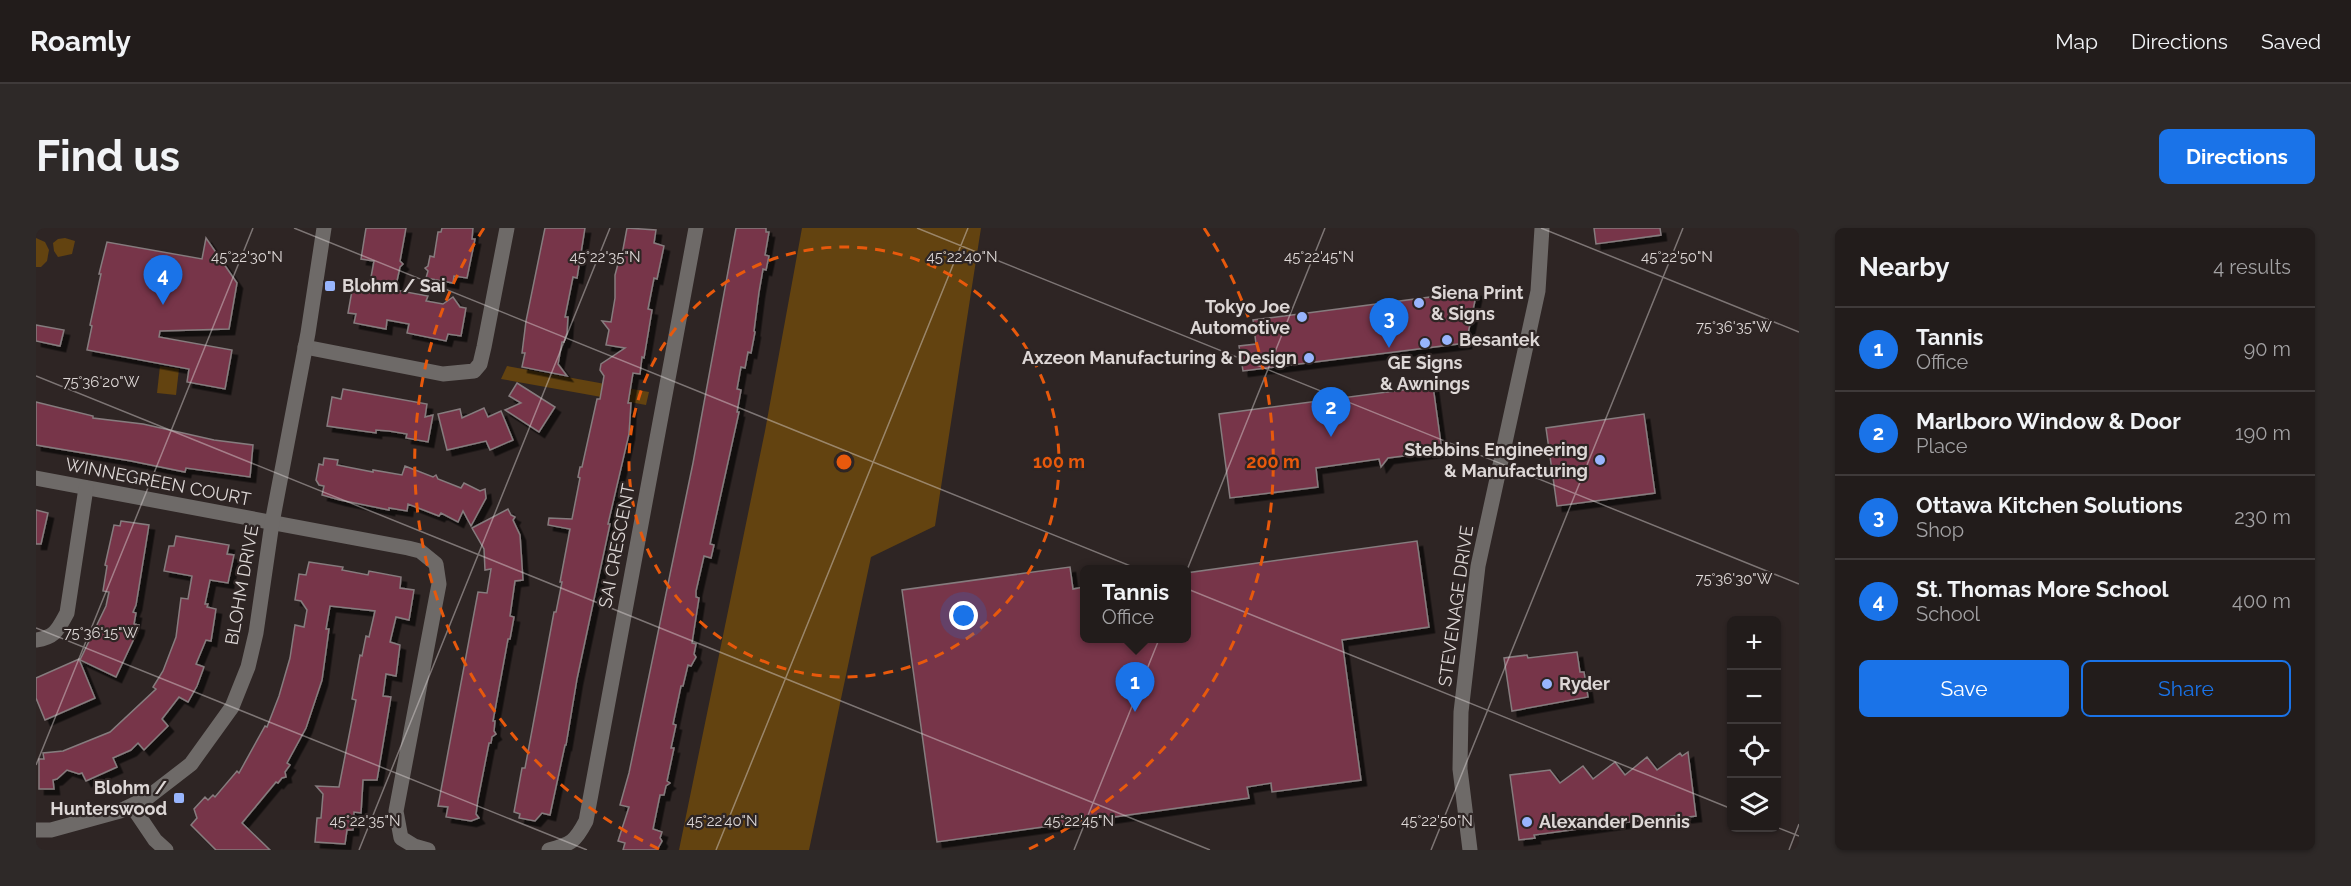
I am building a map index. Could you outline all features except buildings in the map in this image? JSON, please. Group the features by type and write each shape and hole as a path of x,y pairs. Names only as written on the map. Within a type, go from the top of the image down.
{"street":[{"name":"BLOHM DRIVE","path":"36,830 51,830 132,806 147,798 192,764 232,707 248,667 256,633 272,523 305,347 324,228"},
{"path":"305,347 442,374 474,371 480,364 484,347 507,228"},
{"name":"SAI CRESCENT","path":"549,850 570,844 579,836 586,821 696,228"},
{"name":"STEVENAGE DRIVE","path":"1470,850 1460,768 1461,722 1478,566 1538,291 1542,228"},
{"name":"WINNEGREEN COURT","path":"36,478 272,523"},
{"path":"36,640 49,638 57,630 67,613 86,488"},
{"path":"272,523 420,551 436,564 439,584 396,811 401,838 414,846 428,850"},
{"path":"132,806 155,840 166,850"}],"shaded area":[{"path":"802,228 981,228 935,526 871,557 809,850 679,850 765,431"},
{"path":"36,238 45,242 49,250 47,261 41,267 36,267"},
{"path":"65,238 75,241 72,254 58,257 53,243"},
{"path":"160,366 179,369 176,395 157,393"},
{"path":"507,366 649,392 646,405 501,379"}],"place":[{"name":"Blohm / Sai","path":"330,286"},
{"name":"Siena Print & Signs","path":"1419,303"},
{"name":"St. Thomas More School","path":"163,305"},
{"name":"Tokyo Joe Automotive","path":"1302,317"},
{"name":"Besantek","path":"1447,340"},
{"name":"GE Signs & Awnings","path":"1425,343"},
{"name":"Ottawa Kitchen Solutions","path":"1389,348"},
{"name":"Axzeon Manufacturing & Design","path":"1309,358"},
{"name":"Marlboro Window & Door","path":"1331,437"},
{"name":"Stebbins Engineering & Manufacturing","path":"1600,460"},
{"name":"Ryder","path":"1547,684"},
{"name":"Tannis","path":"1135,712"},
{"name":"Blohm / Hunterswood","path":"179,798"},
{"name":"Alexander Dennis","path":"1527,822"}]}
